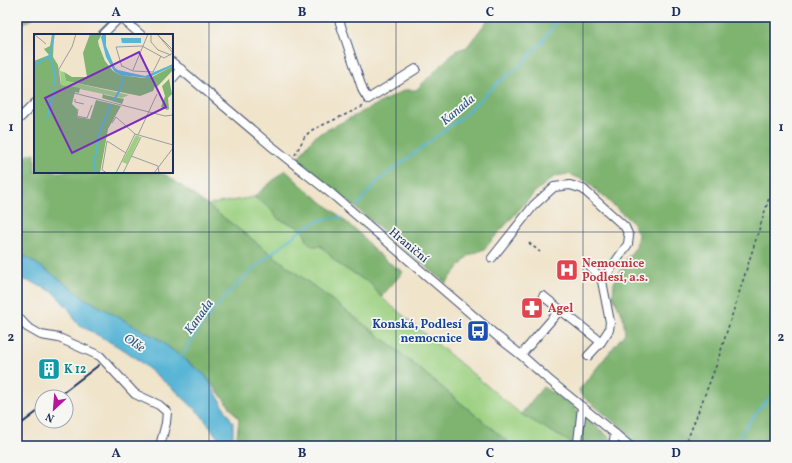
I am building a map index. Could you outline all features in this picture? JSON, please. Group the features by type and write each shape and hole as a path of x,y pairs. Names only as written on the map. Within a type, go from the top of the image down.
{"street":[{"path":"103,34 120,17 140,34"},
{"path":"338,17 363,91 368,100 416,69"},
{"name":"Hraniční","path":"173,63 332,195 548,379 630,446"},
{"path":"173,78 181,69"},
{"path":"20,118 34,104"},
{"path":"492,258 534,205 554,187 570,185 583,188 625,227 629,236 628,244 602,281"},
{"path":"588,356 601,342 609,330 610,322 602,281 589,266"},
{"path":"543,296 601,342"},
{"path":"521,355 560,310"},
{"path":"17,316 27,327 41,335 59,338 100,356 135,394 159,405 166,412 165,446"},
{"path":"579,446 578,442 582,407"},
{"path":"160,446 166,423"},
{"path":"613,446 615,434"}],"path":[{"path":"291,162 305,136 312,130 366,105 368,100"},
{"path":"685,446 716,366 775,179"},
{"path":"529,243 540,252"}],"green space":[{"path":"17,17 33,17 33,18 17,27"},
{"path":"490,17 775,17 775,446 621,446 629,434 581,395 579,390 625,333 623,316 613,297 614,283 625,261 636,247 638,234 633,223 586,181 569,174 555,176 535,192 484,249 468,256 446,283 297,159 315,136 405,90 416,90 455,51 467,47"},
{"path":"29,154 34,154 34,173 160,173 168,176 387,342 513,446 236,446 239,419 206,376 158,339 84,298 55,276 26,257 17,256 17,167"},
{"path":"285,170 361,235 385,260 403,272 381,297 371,284 338,264 321,246 312,246 307,241 304,233 296,226 278,219 269,207 254,197"},
{"path":"254,197 269,207 278,219 296,226 305,233 307,241 320,246 338,264 371,284 381,297 521,414 574,444 574,446 513,446 387,342 207,205"},
{"path":"543,387 570,404 620,446 574,446 521,414"}],"water":[{"name":"Olše","path":"17,256 26,257 55,276 84,298 158,339 206,376 233,423 232,446 217,446 218,438 201,415 177,392 126,351 76,322 69,309 53,292 17,277"}],"waterway":[{"name":"Kanada","path":"357,206 378,181 461,118 500,81 521,65 542,42 559,17"},
{"name":"Kanada","path":"180,359 199,329 226,295 254,268 301,230 323,219 342,218"},
{"path":"732,446 760,408 775,392"}],"railway":[{"path":"68,389 99,365"},
{"path":"17,427 34,414"}],"place":[{"name":"Nemocnice Podlesí, a.s.","path":"567,270"},
{"name":"Agel","path":"532,308"},
{"name":"Konská, Podlesí nemocnice","path":"478,331"},
{"name":"K 12","path":"49,369"}]}
